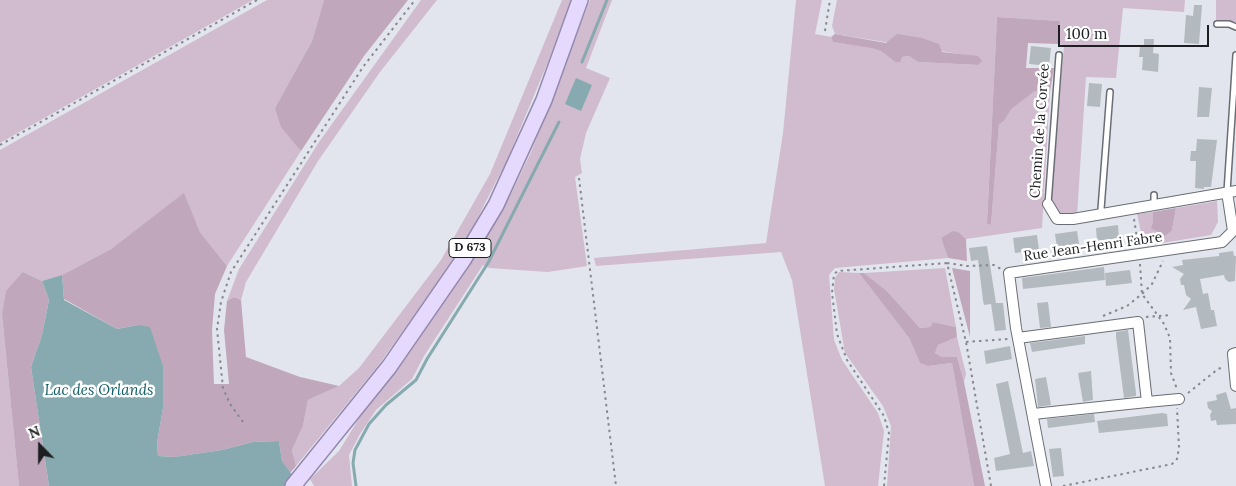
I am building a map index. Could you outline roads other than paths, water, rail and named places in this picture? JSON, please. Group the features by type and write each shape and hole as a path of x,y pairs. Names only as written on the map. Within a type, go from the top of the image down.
{"main road":[{"name":"D 673","path":"293,486 390,367 463,260 496,205 544,100 580,0"}],"street":[{"name":"Chemin de la Corvée","path":"1048,204 1057,218 1073,219 1232,192"},
{"name":"Rue Jean-Henri Fabre","path":"1046,486 1018,338 1009,273 1222,242 1235,230 1232,192"},
{"path":"1018,338 1138,322 1147,402"},
{"path":"1236,353 1233,354 1236,386"},
{"path":"1033,414 1179,399"}],"lane":[{"path":"1217,24 1229,24 1236,27"},
{"name":"Chemin de la Corvée","path":"1048,204 1059,55"},
{"path":"1232,192 1236,55"},
{"path":"1104,214 1101,209 1110,92"},
{"path":"1154,195 1154,206"}],"water":[{"path":"576,78 592,85 581,111 565,104"},
{"name":"Lac des Orlands","path":"62,275 64,300 117,329 138,325 150,327 163,366 163,408 157,443 158,456 174,457 222,450 253,442 279,441 282,461 300,486 49,486 31,367 42,335 49,300 42,281"}],"waterway":[{"path":"582,62 607,0"},
{"path":"356,486 353,463 355,450 369,424 386,405 416,380 427,359 488,263 559,122"}]}
